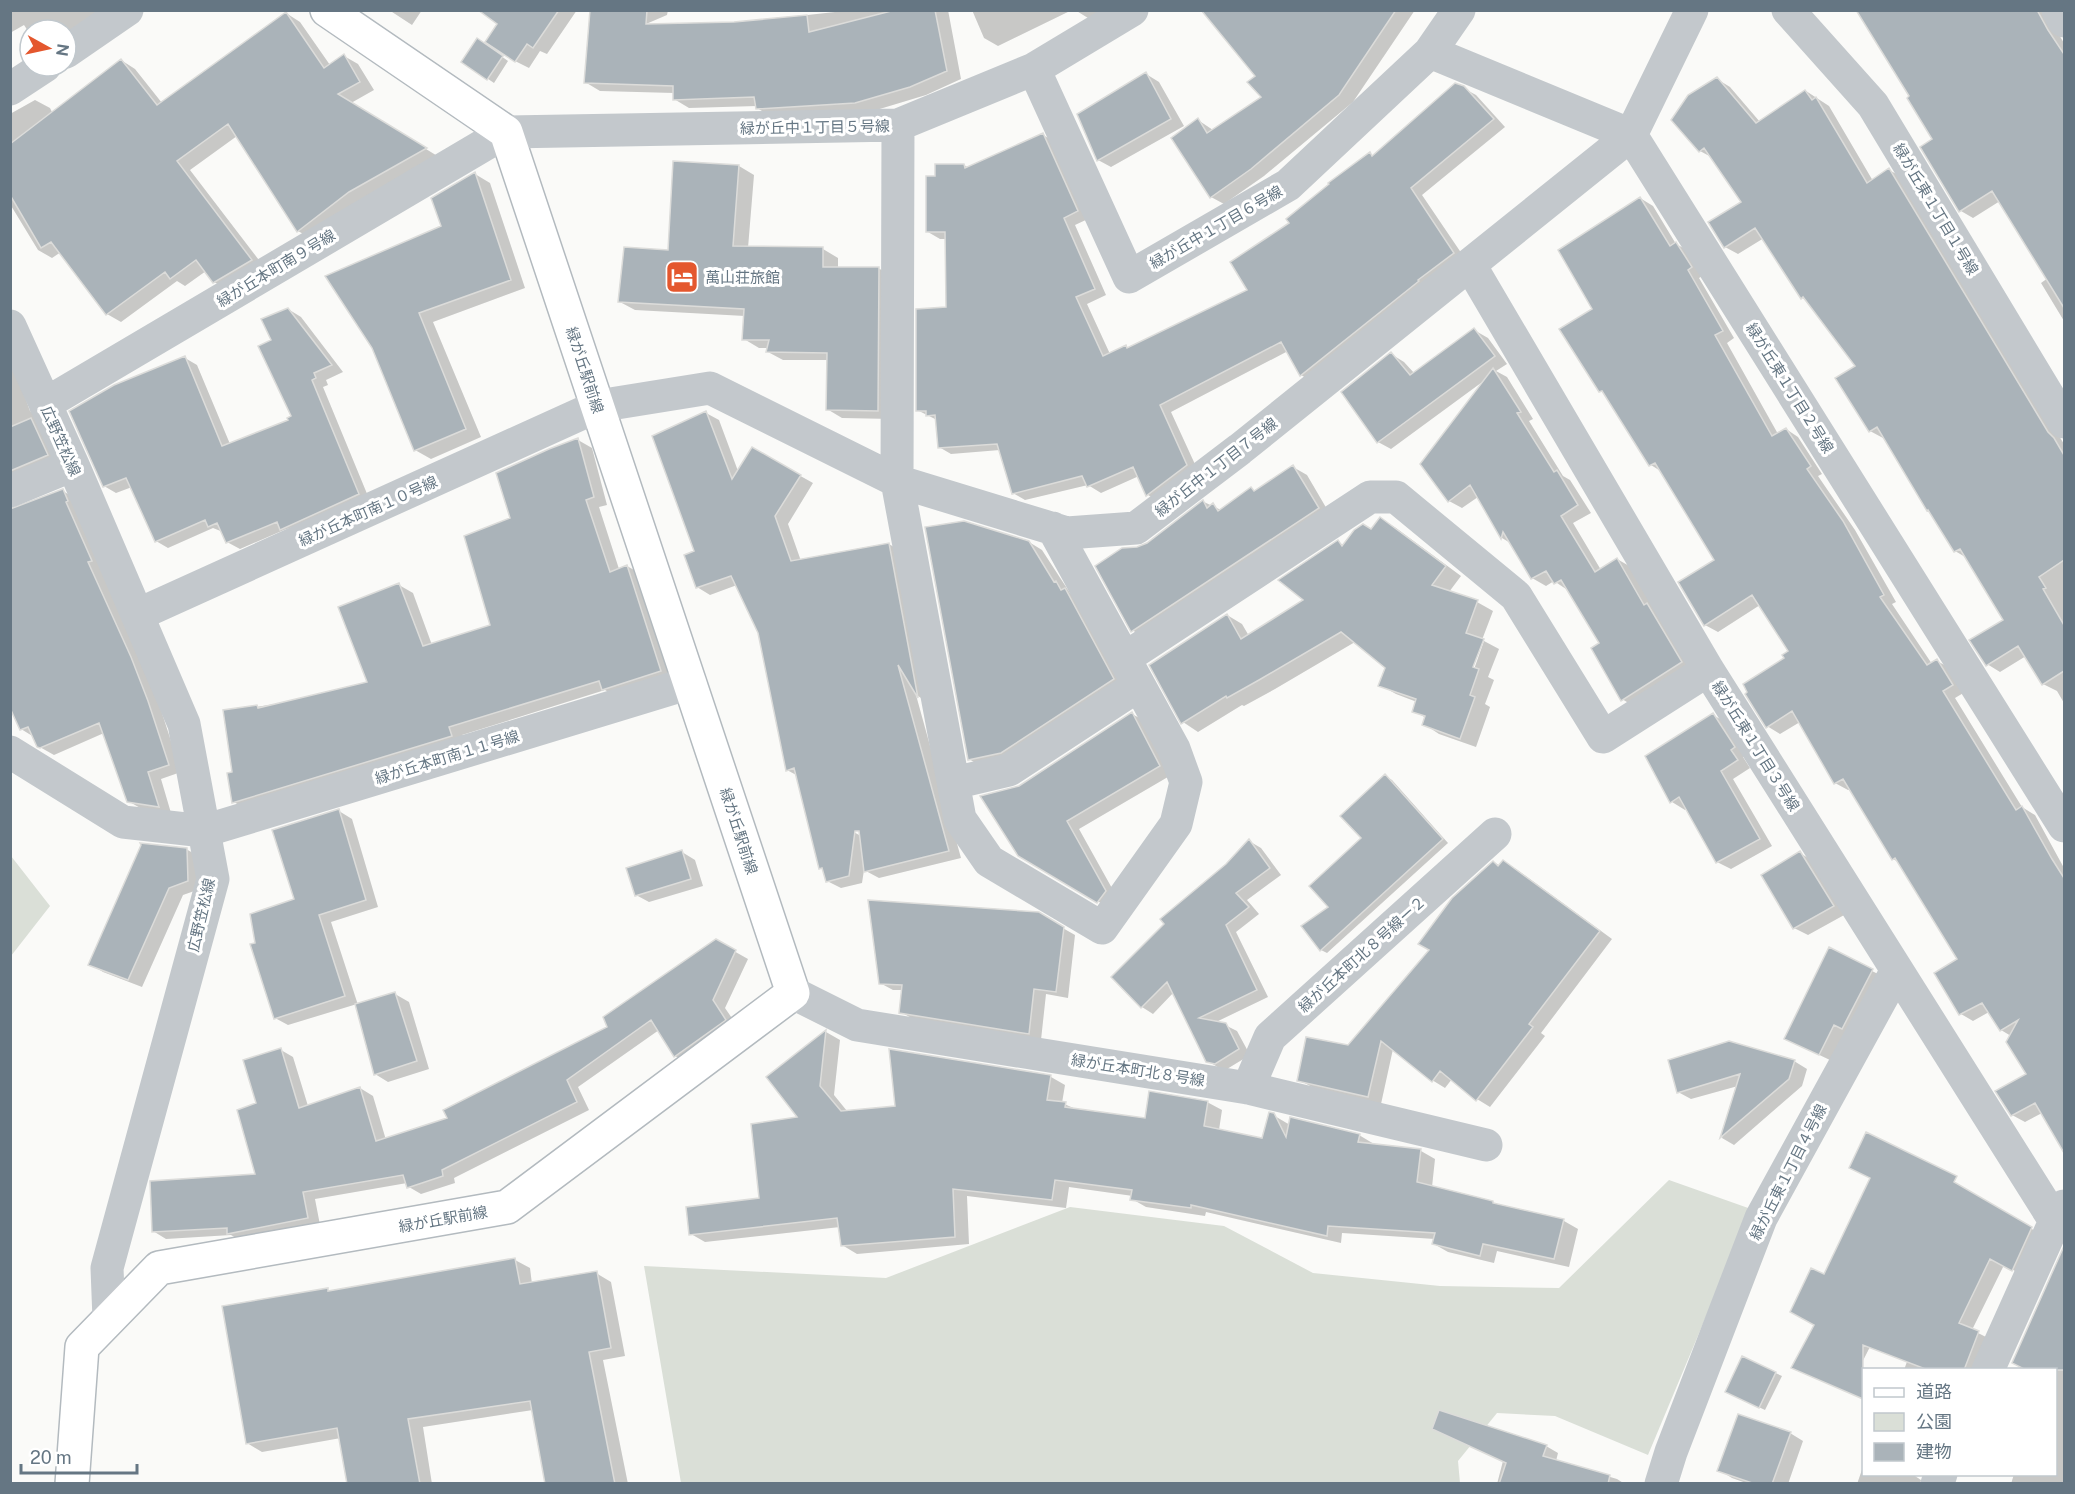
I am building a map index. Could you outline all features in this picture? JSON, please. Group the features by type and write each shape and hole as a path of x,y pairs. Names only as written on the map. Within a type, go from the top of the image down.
{"street":[{"path":"78,44 127,10"},
{"path":"327,10 506,132"},
{"name":"緑が丘中１丁目５号線","path":"506,132 898,125 1034,69 1132,10"},
{"name":"緑が丘中１丁目６号線","path":"1034,69 1129,277 1288,185 1430,52 1459,10"},
{"name":"緑が丘中１丁目７号線","path":"598,406 710,388 897,481 1067,533 1136,528 1240,449 1631,135 1692,10"},
{"name":"緑が丘東１丁目１号線","path":"1788,10 1873,105 2064,422"},
{"path":"2058,10 2064,21"},
{"path":"1430,52 1631,135"},
{"path":"10,89 27,78"},
{"path":"898,125 897,481 960,819 989,861 1102,928 1176,824 1186,782 1174,749 1053,528"},
{"name":"緑が丘本町南９号線","path":"45,404 506,132"},
{"name":"緑が丘駅前線","path":"109,1319 159,1268 507,1207 794,993 506,132"},
{"name":"緑が丘東１丁目２号線","path":"1631,135 2064,826"},
{"name":"緑が丘東１丁目３号線","path":"1470,265 1708,670 1897,970 2060,1213"},
{"name":"広野笠松線","path":"10,326 73,465 184,724 213,879 107,1268 109,1319"},
{"name":"緑が丘本町南１０号線","path":"137,615 598,406"},
{"path":"10,491 73,465"},
{"path":"954,783 1009,770 1132,672 1370,497 1396,497 1516,596 1603,737 1708,670"},
{"name":"緑が丘本町南１１号線","path":"204,831 690,683"},
{"path":"10,752 123,822 204,831"},
{"name":"緑が丘本町北８号線ー２","path":"1248,1088 1270,1037 1495,834"},
{"name":"緑が丘東１丁目４号線","path":"1661,1484 1671,1452 1761,1218 1897,970"},
{"name":"緑が丘本町北８号線","path":"794,993 857,1025 1248,1088 1486,1145"},
{"path":"1989,1368 2060,1213"},
{"path":"72,1484 82,1347 109,1319"}],"green space":[{"path":"11,856 50,906 11,956"},
{"path":"1669,1180 1751,1209 1648,1455 1555,1416 1497,1413 1458,1461 1460,1483 681,1483 644,1266 886,1278 1070,1207 1224,1226 1313,1273 1440,1286 1559,1288"}],"building":[{"path":"478,10 559,10 533,48 527,44 515,62 485,42 497,24"},
{"path":"590,10 647,10 646,24 734,22 807,15 809,32 895,10 935,10 947,71 910,87 855,103 756,109 754,97 673,100 673,86 584,83"},
{"path":"1201,10 1396,10 1339,95 1251,169 1210,198 1171,138 1198,118 1207,133 1261,97 1247,82 1255,76"},
{"path":"1856,10 2037,10 2064,54 2064,308 1992,191 1959,212 1920,147 1932,139 1907,98 1909,96"},
{"path":"286,12 324,68 344,54 360,82 338,94 427,148 349,192 297,232 228,124 177,161 252,260 213,283 196,260 170,279 165,272 106,315 51,242 41,248 10,195 10,144 121,59 157,105"},
{"path":"477,38 503,56 487,80 461,62"},
{"path":"1146,72 1171,119 1097,161 1077,114"},
{"path":"1717,77 1756,123 1805,90 1812,100 1816,97 1867,183 1889,168 2064,455 2064,560 2039,577 2046,588 2043,589 2064,625 2064,671 2042,685 2018,646 1986,666 1969,640 2003,620 1960,549 1954,552 1927,511 1877,427 1869,432 1835,378 1855,366 1803,297 1801,299 1755,228 1724,248 1708,222 1741,202 1704,148 1699,152 1671,120 1688,95"},
{"path":"1455,83 1464,86 1494,119 1411,188 1454,253 1300,376 1281,342 1160,405 1187,465 1146,496 1133,467 1087,487 1082,476 1012,494 997,444 938,448 935,415 926,416 926,411 916,411 916,309 946,307 945,232 926,232 926,176 935,176 935,164 964,164 965,168 1043,133 1078,211 1064,218 1095,289 1076,297 1103,356 1126,345 1127,348 1247,290 1230,262 1289,223 1286,219 1328,183 1370,152 1372,156"},
{"path":"673,161 739,165 733,246 823,247 823,267 879,267 878,411 826,410 827,353 766,352 769,340 742,340 744,309 618,302 624,247 668,250"},
{"path":"475,172 511,280 419,313 466,429 414,451 372,348 325,276 441,226 431,198"},
{"path":"1640,197 1670,246 1676,242 1692,267 1688,270 1723,331 1715,335 1772,436 1786,428 1811,466 1807,469 1843,521 1884,595 1880,597 1927,665 1937,659 1953,685 1943,691 2016,810 2022,806 2064,878 2064,1153 2035,1103 2011,1116 1995,1091 2026,1074 2006,1042 2018,1020 2000,1031 1982,1003 1959,1015 1934,973 1957,959 1895,858 1892,860 1843,779 1834,784 1792,711 1766,728 1745,694 1747,692 1743,684 1784,658 1782,655 1788,651 1752,595 1704,626 1678,582 1714,560 1655,463 1649,466 1602,391 1599,392 1559,329 1592,309 1558,250"},
{"path":"288,308 332,365 314,373 316,378 312,380 359,494 280,530 277,522 226,543 217,523 208,527 205,520 155,542 126,478 103,487 69,411 114,385 185,356 222,446 288,420 287,418 291,416 258,346 271,340 261,319"},
{"path":"1474,328 1495,356 1377,443 1341,392 1391,352 1410,375"},
{"path":"1493,368 1521,412 1517,413 1554,472 1557,470 1578,505 1561,516 1595,572 1617,558 1644,605 1647,603 1682,662 1621,701 1591,648 1599,643 1561,580 1554,584 1546,571 1531,579 1503,532 1501,539 1470,485 1448,502 1420,464"},
{"path":"706,411 732,479 752,447 801,475 775,516 791,561 889,543 918,698 898,665 949,851 864,872 859,831 855,831 849,876 826,882 822,868 819,869 794,768 786,771 758,633 731,576 696,588 684,555 694,551 652,436"},
{"path":"31,418 48,455 10,471 10,427"},
{"path":"578,438 594,497 586,500 610,572 627,565 661,671 602,690 599,681 449,727 452,736 232,803 227,773 232,772 223,710 257,705 258,708 367,682 338,607 399,583 423,646 490,625 464,536 510,518 496,473"},
{"path":"1293,465 1319,508 1131,632 1095,566 1122,548 1137,547 1147,543 1203,500 1207,508 1213,503 1218,511 1251,487 1254,491"},
{"path":"63,489 68,501 66,502 92,561 88,562 131,657 148,701 169,765 148,772 159,807 127,802 99,723 40,748 37,747 28,727 20,730 10,708 10,509"},
{"path":"1380,517 1446,566 1432,585 1478,600 1466,633 1484,639 1473,667 1479,669 1470,695 1475,697 1460,739 1422,725 1425,716 1412,712 1416,699 1378,686 1385,668 1341,632 1227,698 1226,696 1181,724 1149,665 1227,614 1241,639 1303,600 1278,580 1338,540 1342,546 1354,530 1363,524 1371,529"},
{"path":"964,521 1029,541 1054,582 1056,581 1061,590 1065,588 1114,679 1001,753 968,760 925,527"},
{"path":"1132,712 1160,766 1067,821 1106,891 1097,903 1018,856 980,796 1019,786"},
{"path":"1713,713 1735,747 1731,750 1738,760 1721,771 1760,839 1716,863 1679,797 1670,803 1645,756"},
{"path":"1385,774 1443,839 1320,951 1301,926 1328,907 1309,886 1361,838 1340,816"},
{"path":"339,809 366,900 319,915 345,996 274,1019 250,944 255,943 250,914 294,899 272,830"},
{"path":"1249,839 1270,868 1236,893 1249,907 1226,925 1257,990 1199,1018 1226,1023 1239,1049 1215,1064 1206,1062 1167,982 1141,1008 1111,977 1164,924 1160,919 1226,864"},
{"path":"140,843 187,848 188,881 169,888 128,980 88,965"},
{"path":"682,850 691,879 635,896 626,868"},
{"path":"1800,851 1834,906 1793,929 1761,875"},
{"path":"1503,860 1600,931 1529,1024 1533,1027 1476,1101 1440,1071 1432,1082 1381,1041 1368,1097 1297,1081 1306,1037 1348,1045 1429,950 1418,944 1452,898 1493,861 1498,866"},
{"path":"868,900 1039,912 1064,927 1056,992 1034,989 1029,1034 899,1013 902,985 879,984"},
{"path":"716,939 736,950 713,1000 726,1020 674,1057 651,1020 567,1080 577,1102 442,1170 443,1176 407,1188 403,1175 303,1192 308,1218 227,1234 227,1228 152,1232 150,1181 255,1174 237,1110 256,1103 243,1060 281,1048 299,1108 360,1087 376,1141 447,1118 443,1110 607,1027 603,1017"},
{"path":"1829,947 1873,969 1842,1029 1834,1025 1819,1055 1784,1039"},
{"path":"395,992 417,1061 374,1075 355,1004"},
{"path":"826,1030 820,1086 841,1111 895,1106 889,1049 1051,1075 1047,1100 1066,1102 1065,1107 1145,1118 1149,1091 1208,1101 1204,1126 1262,1138 1269,1112 1274,1113 1286,1137 1290,1117 1360,1134 1358,1142 1421,1149 1417,1182 1493,1201 1493,1203 1564,1219 1554,1259 1483,1244 1480,1256 1432,1244 1435,1233 1328,1226 1327,1236 1191,1205 1191,1208 1130,1200 1132,1190 1055,1180 1052,1200 953,1189 955,1237 841,1246 837,1218 689,1235 686,1207 759,1198 751,1124 797,1117 766,1077"},
{"path":"1729,1041 1795,1060 1789,1079 1720,1138 1740,1074 1677,1093 1668,1060"},
{"path":"1866,1132 1957,1176 1954,1182 2032,1227 2012,1271 1990,1259 1959,1323 1979,1331 1965,1368 1923,1368 1863,1345 1862,1399 1791,1368 1814,1325 1790,1312 1811,1268 1824,1274 1870,1178 1849,1168"},
{"path":"2064,1246 2064,1370 2022,1368 2012,1363"},
{"path":"515,1258 520,1284 597,1271 611,1348 589,1352 615,1484 545,1484 530,1401 408,1419 420,1484 347,1484 337,1428 246,1444 222,1306 328,1288 328,1291"},
{"path":"1742,1356 1776,1372 1759,1408 1725,1392"},
{"path":"1439,1410 1547,1445 1543,1456 1610,1475 1608,1484 1499,1484 1506,1463 1432,1429"},
{"path":"1738,1414 1791,1432 1772,1484 1755,1484 1717,1471"}],"place":[{"name":"萬山荘旅館","path":"682,277"}]}
